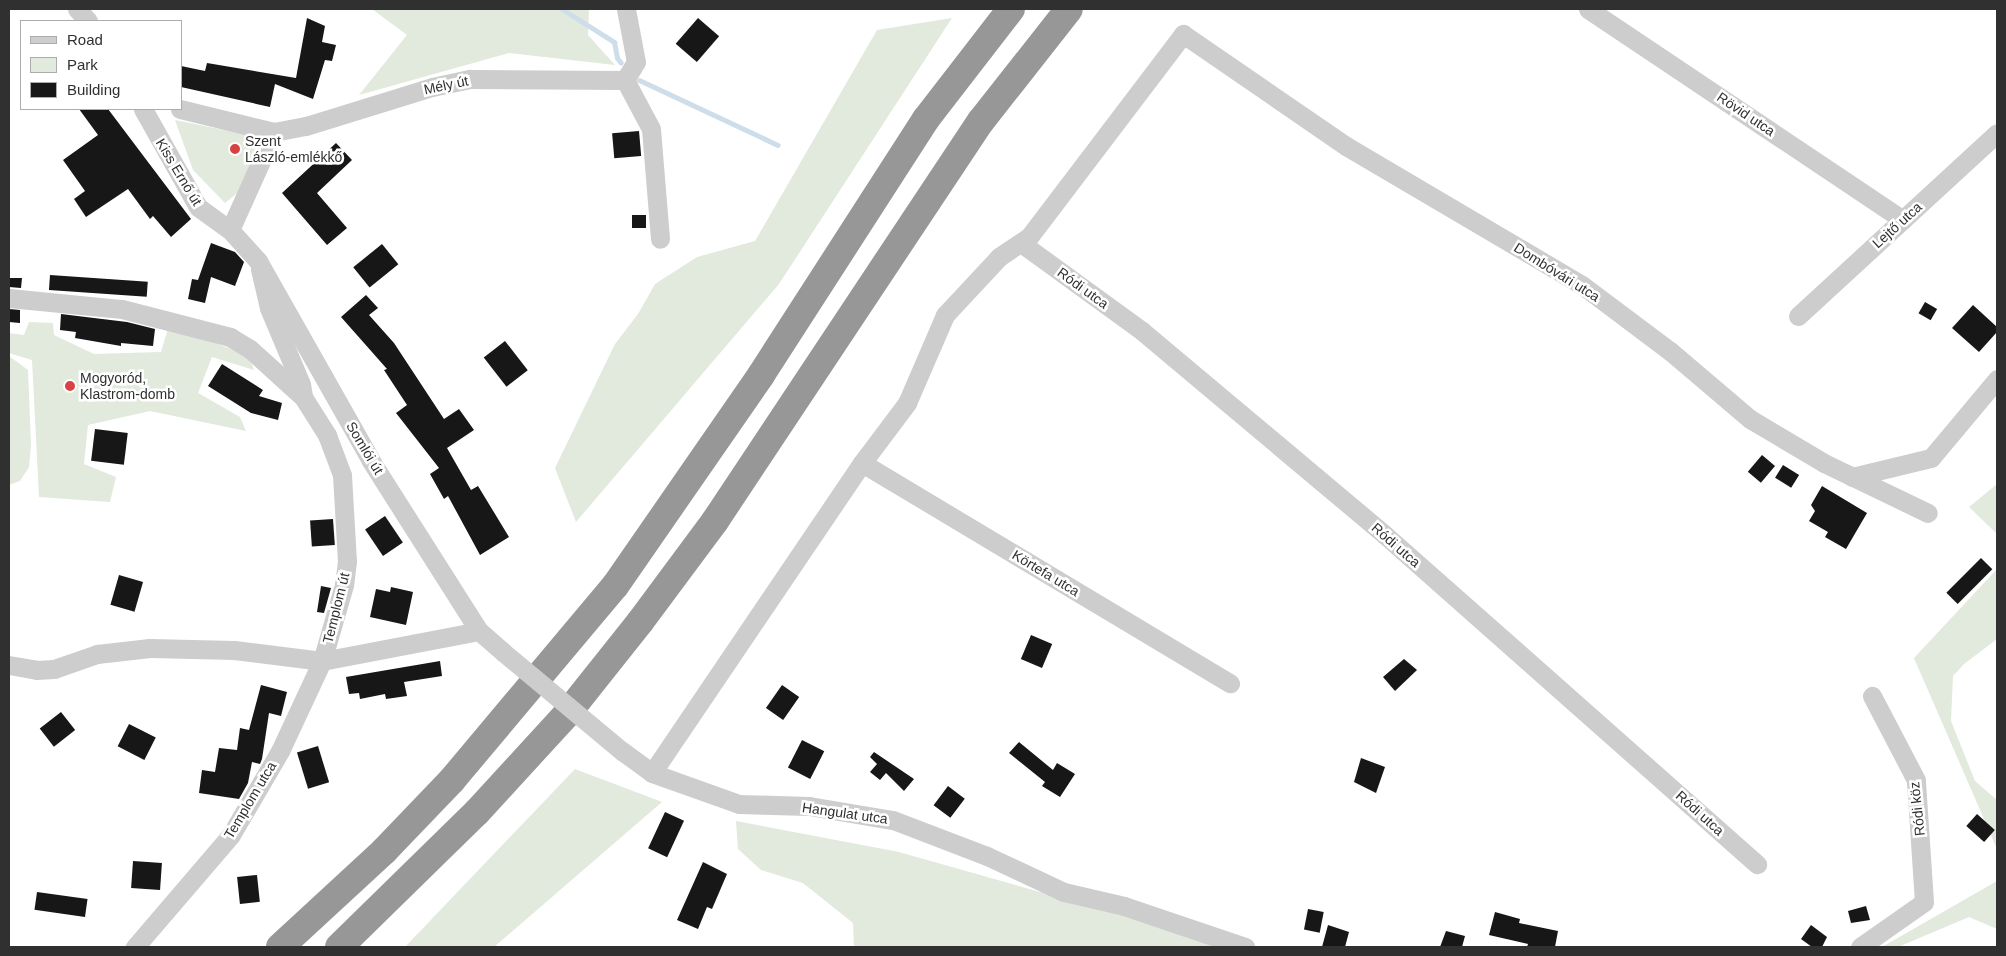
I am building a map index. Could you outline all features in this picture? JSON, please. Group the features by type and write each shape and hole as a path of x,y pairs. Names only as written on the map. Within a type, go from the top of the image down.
{"highway":[{"path":"280,947 384,851 452,780 615,586 761,375 926,119 1011,9"},
{"path":"340,947 484,805 566,715 640,622 715,521 981,120 1069,9"}],"street":[{"path":"77,9 87,20"},
{"path":"626,9 636,62 625,80 651,129 660,239"},
{"name":"Rövid utca","path":"1588,9 1903,220"},
{"name":"Dombóvári utca","path":"1021,243 1029,238 1182,34 1346,146 1582,285 1670,351 1750,419 1852,477 1928,513"},
{"name":"Mély út","path":"274,132 306,126 432,87 470,79 625,80"},
{"path":"182,109 274,132 230,230"},
{"name":"Kiss Ernő út","path":"144,110 198,207 230,230"},
{"name":"Lejtő utca","path":"1798,316 1997,133"},
{"name":"Somlói út","path":"230,230 258,261 371,461 478,631"},
{"path":"652,773 862,463 907,403 946,315 999,257 1021,243"},
{"name":"Ródi utca","path":"1021,243 1142,331 1385,535 1757,864"},
{"name":"Somlói út","path":"258,261 269,308 301,384 303,397"},
{"name":"Somlói út","path":"9,298 94,305 203,328 230,337 250,349 303,397 335,454 342,476 347,524"},
{"path":"1852,477 1931,458 1997,379"},
{"name":"Körtefa utca","path":"862,463 1230,683"},
{"name":"Templom út","path":"322,661 344,585 347,524"},
{"path":"9,665 36,670 54,669 97,654 150,648 234,650 322,661 478,631"},
{"name":"Hangulat utca","path":"478,631 622,751 652,773 739,804 809,806 893,820 987,856 1064,892 1124,906 1244,947"},
{"name":"Templom utca","path":"135,947 231,834 280,751 322,661"},
{"name":"Ródi köz","path":"1860,947 1924,902 1916,780 1872,696"}],"green space":[{"path":"372,9 589,9 588,35 615,65 509,53 359,95 407,35"},
{"path":"952,18 779,284 576,522 555,468 615,344 638,314 655,284 697,257 755,241 877,30"},
{"path":"175,120 258,137 251,182 225,203 193,170"},
{"path":"29,322 53,323 54,335 94,354 161,352 169,325 249,356 254,370 212,357 198,393 240,417 246,431 150,411 88,425 84,464 116,477 110,502 39,497 32,360 9,353 9,333 24,335"},
{"path":"9,356 28,370 31,446 29,467 20,481 9,485"},
{"path":"1997,484 1997,534 1969,507"},
{"path":"1997,569 1997,639 1964,664 1953,676 1951,721 1975,781 1997,800 1997,849 1914,658"},
{"path":"575,769 662,802 494,947 405,947"},
{"path":"736,821 899,852 1234,947 854,947 853,923 803,883 761,870 738,849"},
{"path":"1997,881 1997,929 1969,917 1898,947 1882,947"}],"building":[{"path":"307,18 325,26 322,42 336,45 332,61 325,60 313,99 275,84 270,107 182,87 182,66 205,71 207,63 296,78"},
{"path":"698,18 719,36 697,62 676,44"},
{"path":"80,110 109,110 191,219 171,237 153,216 150,219 128,189 86,217 74,199 85,191 63,160 98,135"},
{"path":"639,131 641,156 614,158 612,133"},
{"path":"336,143 352,160 317,193 347,228 327,245 282,193"},
{"path":"632,215 646,215 646,228 632,228"},
{"path":"211,243 235,252 244,262 235,286 211,277 205,303 188,299 192,279 198,280"},
{"path":"382,244 398,264 370,287 353,267"},
{"path":"50,275 148,282 147,297 49,290"},
{"path":"9,278 22,278 21,288 9,287"},
{"path":"366,295 378,308 369,315 394,343 444,419 459,409 474,430 447,448 471,490 478,486 509,537 480,555 448,496 444,499 430,474 439,468 396,413 407,405 384,370 387,369 341,317"},
{"path":"1925,302 1937,309 1931,320 1918,313"},
{"path":"1973,305 1997,327 1997,332 1979,352 1952,328"},
{"path":"9,309 20,310 20,323 9,322"},
{"path":"61,314 127,322 155,329 153,346 121,343 121,346 75,338 76,332 60,330"},
{"path":"505,341 528,370 507,387 484,358"},
{"path":"222,364 263,390 259,396 282,403 278,420 251,413 208,386"},
{"path":"95,429 128,433 124,465 91,461"},
{"path":"1762,455 1775,466 1761,483 1748,472"},
{"path":"1783,465 1799,475 1791,488 1775,478"},
{"path":"1822,486 1867,513 1846,549 1825,537 1828,532 1809,521 1815,511 1811,505"},
{"path":"385,516 403,543 383,556 365,529"},
{"path":"333,519 335,545 312,547 310,521"},
{"path":"1981,558 1992,569 1958,604 1946,593"},
{"path":"119,575 143,582 134,612 110,605"},
{"path":"321,586 331,588 324,613 317,612"},
{"path":"391,587 413,592 406,625 370,617 376,589 390,592"},
{"path":"1031,635 1052,644 1042,668 1021,659"},
{"path":"1404,659 1417,670 1395,691 1383,677"},
{"path":"440,661 442,676 404,682 407,696 386,699 385,694 360,699 359,693 349,694 346,677"},
{"path":"261,685 287,692 281,716 269,713 260,764 252,762 248,783 239,799 199,793 202,770 215,772 219,748 237,750 240,728 249,730"},
{"path":"782,685 799,697 783,720 766,708"},
{"path":"61,712 75,730 54,747 40,729"},
{"path":"129,724 156,738 144,760 118,746"},
{"path":"802,740 824,751 810,779 788,768"},
{"path":"1019,742 1053,770 1057,763 1075,774 1060,797 1042,786 1045,782 1009,753"},
{"path":"318,746 329,782 308,789 297,752"},
{"path":"874,752 914,779 904,791 886,773 880,780 870,772 877,764 870,757"},
{"path":"1361,758 1385,767 1376,793 1354,782"},
{"path":"948,786 965,799 950,818 934,805"},
{"path":"665,812 684,821 667,857 648,848"},
{"path":"1977,814 1995,830 1984,842 1966,826"},
{"path":"133,861 162,863 160,890 131,888"},
{"path":"703,862 727,874 712,909 707,907 698,929 677,920"},
{"path":"257,875 260,902 240,904 237,877"},
{"path":"37,892 88,899 85,917 34,910"},
{"path":"1866,906 1870,920 1851,923 1848,911"},
{"path":"1308,909 1324,912 1320,933 1304,930"},
{"path":"1495,912 1520,919 1519,923 1558,931 1555,947 1527,947 1528,944 1489,935"},
{"path":"1328,925 1349,932 1345,947 1322,947"},
{"path":"1811,925 1827,937 1822,947 1812,947 1801,939"},
{"path":"1446,931 1465,936 1462,947 1440,947"}],"waterway":[{"path":"562,9 614,42 617,58 621,63"},
{"path":"639,80 778,145"}],"place":[{"name":"Szent László-emlékkő","path":"235,149"},
{"name":"Mogyoród, Klastrom-domb","path":"70,386"}]}
